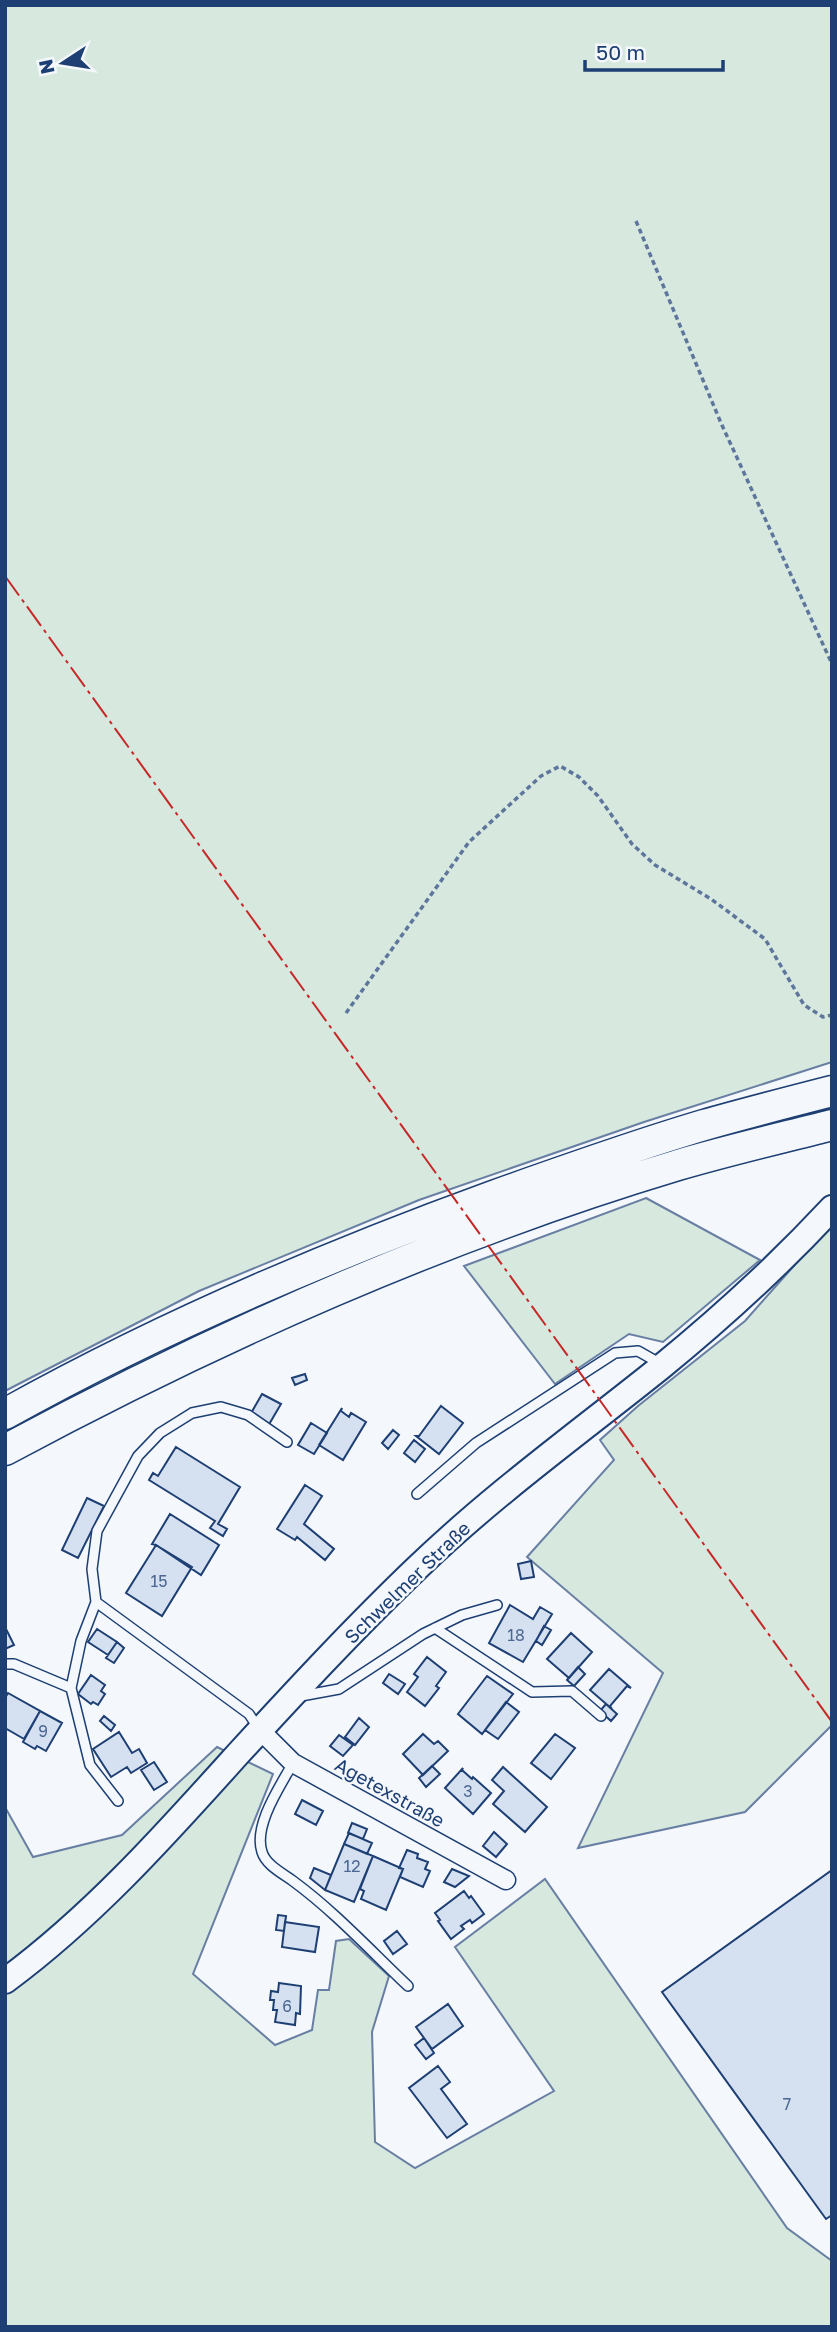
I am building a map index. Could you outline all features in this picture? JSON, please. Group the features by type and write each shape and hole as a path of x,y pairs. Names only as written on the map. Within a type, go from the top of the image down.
{"highway":[{"path":"5,1414 79,1373 224,1304 393,1233 546,1177 703,1125 832,1091"},
{"path":"5,1450 91,1404 256,1324 384,1270 555,1205 678,1165 832,1125"}],"main road":[{"name":"Schwelmer Straße","path":"5,1981 61,1936 166,1834 260,1730 421,1564 501,1495 663,1365 757,1282 832,1208"}],"street":[{"name":"Agetexstraße","path":"260,1730 293,1763 506,1880"}],"lane":[{"path":"417,1494 476,1443 615,1353 638,1350 663,1365"},
{"path":"118,1801 90,1765 71,1688 80,1641 96,1602 92,1569 97,1531 138,1457 160,1433 192,1413 221,1408 248,1415 287,1442"},
{"path":"96,1602 249,1714 260,1730"},
{"path":"292,1697 339,1689 435,1628 462,1615 497,1605"},
{"path":"435,1628 533,1692 572,1691 601,1716"},
{"path":"5,1664 14,1664 71,1688"},
{"path":"293,1763 267,1812 260,1837 262,1852 268,1862 317,1898 408,1986"}],"path":[{"path":"636,221 721,422 832,664"},
{"path":"346,1013 469,842 541,776 560,766 579,777 598,796 632,844 654,865 711,899 765,939 804,1005 823,1017 832,1016"}],"shaded area":[{"path":"5,5 832,5 832,1062 644,1122 419,1200 199,1291 5,1391"},
{"path":"646,1198 760,1260 663,1342 629,1334 555,1384 464,1266"},
{"path":"832,1223 832,1725 745,1812 578,1848 663,1673 527,1557 614,1460 600,1440 638,1406 745,1321"},
{"path":"217,1747 273,1774 193,1974 275,2045 312,2030 318,1990 329,1990 336,1941 349,1939 389,1976 372,2032 375,2142 415,2168 554,2091 455,1947 545,1879 787,2228 832,2261 832,2327 5,2327 5,1807 33,1857 122,1835"}],"building":[{"path":"305,1374 307,1380 295,1385 292,1378"},
{"path":"262,1394 281,1404 268,1426 250,1415"},
{"path":"441,1406 463,1423 439,1454 416,1436 419,1436"},
{"path":"342,1408 341,1411 349,1417 351,1413 366,1422 343,1460 319,1445"},
{"path":"311,1423 327,1433 314,1454 298,1445"},
{"path":"393,1430 399,1435 388,1449 382,1443"},
{"path":"414,1440 425,1449 415,1462 404,1453"},
{"path":"176,1447 240,1487 218,1524 227,1529 223,1536 210,1528 215,1521 149,1480 153,1473 158,1476"},
{"path":"305,1485 322,1496 304,1524 334,1549 325,1560 297,1537 295,1540 277,1529"},
{"path":"87,1498 104,1506 78,1558 62,1550"},
{"path":"170,1514 219,1545 201,1575 152,1544"},
{"path":"156,1545 192,1567 162,1616 126,1593"},
{"path":"531,1561 534,1577 521,1579 518,1564"},
{"path":"510,1605 533,1619 540,1607 552,1614 523,1662 489,1643"},
{"path":"544,1626 551,1630 542,1645 536,1641"},
{"path":"5,1627 14,1645 5,1649"},
{"path":"97,1629 117,1642 108,1655 88,1642"},
{"path":"571,1633 592,1652 569,1678 547,1659"},
{"path":"117,1642 124,1648 114,1663 106,1658"},
{"path":"427,1657 446,1672 436,1686 439,1688 425,1706 407,1692 418,1677 414,1674"},
{"path":"578,1667 585,1674 574,1686 567,1680"},
{"path":"609,1669 631,1688 627,1686 610,1706 612,1709 590,1690"},
{"path":"389,1674 405,1684 398,1694 383,1683"},
{"path":"91,1675 105,1685 101,1691 105,1694 98,1705 93,1702 91,1704 78,1694"},
{"path":"487,1676 513,1694 482,1734 458,1714"},
{"path":"8,1693 40,1711 24,1739 5,1728 5,1698"},
{"path":"506,1702 519,1712 498,1739 485,1730"},
{"path":"606,1704 617,1714 611,1721 600,1711"},
{"path":"40,1711 62,1723 46,1751 37,1746 35,1749 23,1742"},
{"path":"104,1716 115,1725 111,1731 100,1721"},
{"path":"359,1718 369,1727 355,1745 345,1737"},
{"path":"119,1732 132,1753 139,1749 147,1763 131,1773 127,1767 111,1777 93,1749"},
{"path":"423,1734 434,1744 438,1741 448,1751 423,1775 403,1754"},
{"path":"555,1734 575,1748 551,1779 531,1763"},
{"path":"339,1735 353,1745 343,1756 330,1746"},
{"path":"154,1762 167,1782 154,1790 141,1770"},
{"path":"432,1766 440,1774 426,1787 419,1778"},
{"path":"503,1767 547,1807 525,1832 493,1804 504,1791 492,1780"},
{"path":"463,1768 472,1779 473,1777 491,1793 473,1814 445,1788"},
{"path":"302,1800 323,1811 316,1825 295,1814"},
{"path":"352,1823 367,1829 363,1839 348,1833"},
{"path":"494,1832 507,1844 496,1857 483,1846"},
{"path":"349,1833 372,1843 367,1854 344,1844"},
{"path":"344,1844 373,1856 354,1902 325,1890"},
{"path":"407,1850 428,1862 425,1869 430,1871 423,1887 400,1877 403,1869 399,1868"},
{"path":"373,1856 403,1869 386,1910 361,1899 364,1891 360,1889"},
{"path":"314,1868 331,1875 325,1890 310,1878"},
{"path":"452,1869 469,1876 455,1887 444,1882"},
{"path":"832,1870 832,2215 826,2219 662,1992"},
{"path":"464,1891 484,1914 472,1923 470,1920 461,1926 464,1929 451,1939 435,1913"},
{"path":"278,1915 286,1916 284,1931 276,1930"},
{"path":"285,1922 319,1927 315,1952 282,1947"},
{"path":"397,1931 407,1944 393,1954 384,1941"},
{"path":"279,1983 301,1986 300,2014 296,2013 295,2025 275,2022 277,2010 273,2010 274,2000 270,2000 271,1991 278,1992"},
{"path":"448,2004 463,2026 432,2049 416,2027"},
{"path":"424,2038 434,2053 426,2059 415,2045"},
{"path":"438,2066 450,2082 441,2089 467,2124 447,2138 409,2088"}],"power":[{"path":"5,576 832,1722"}]}
